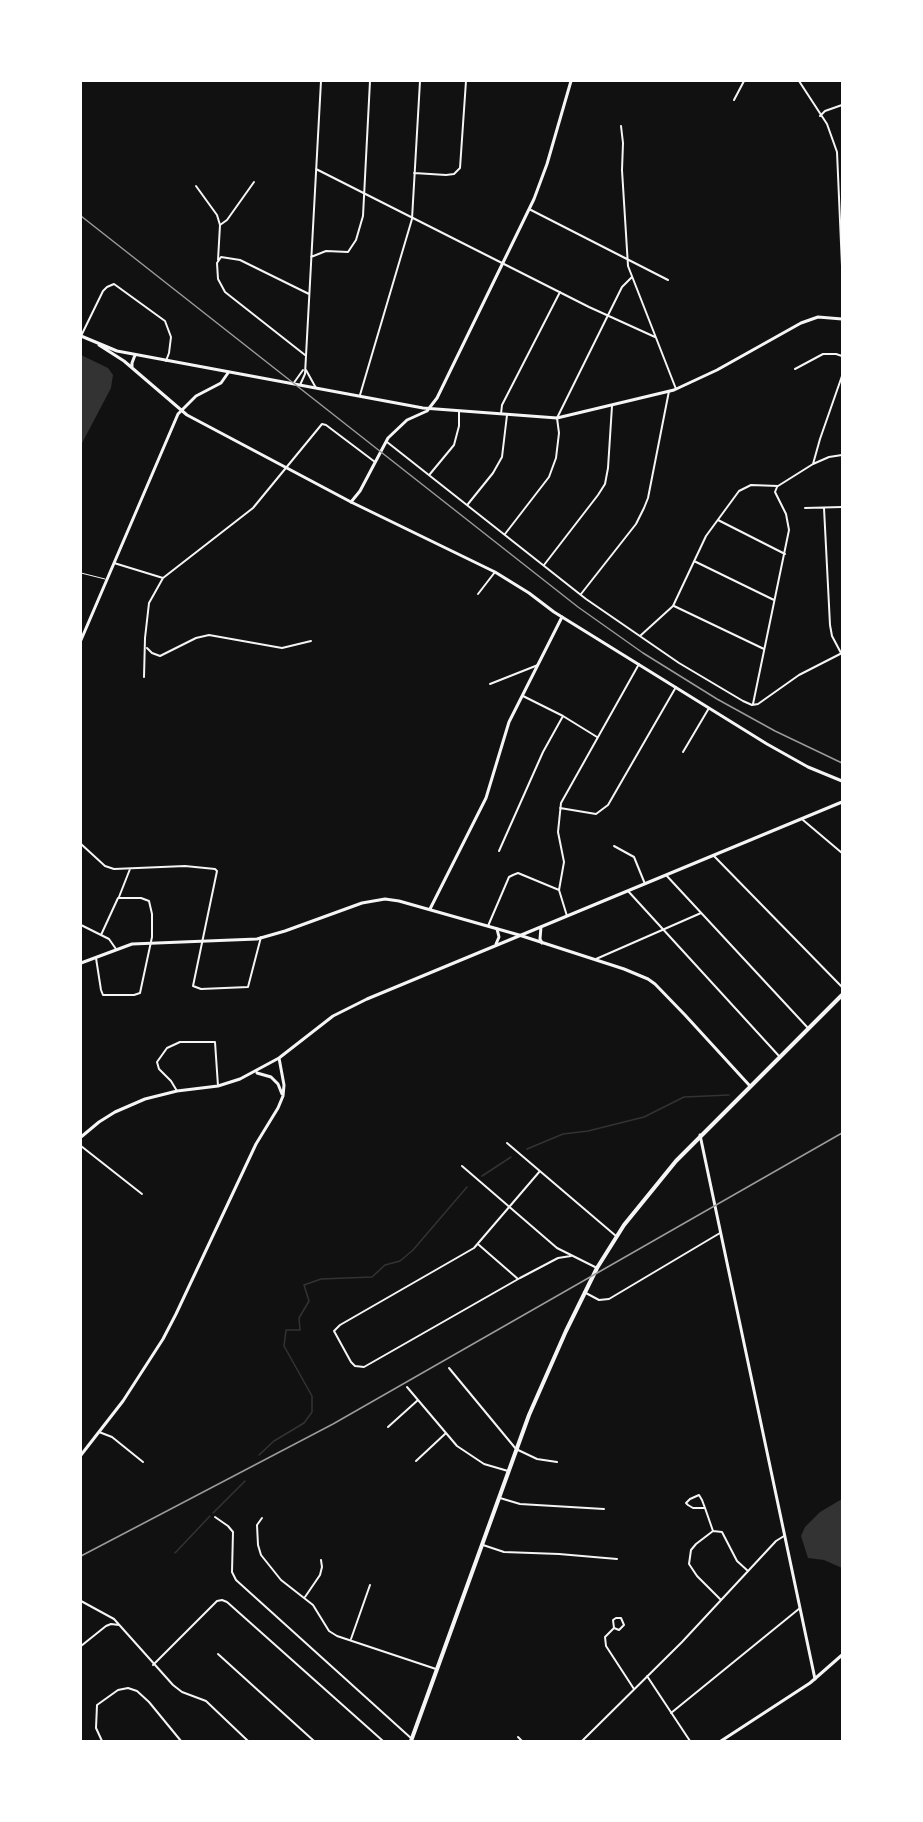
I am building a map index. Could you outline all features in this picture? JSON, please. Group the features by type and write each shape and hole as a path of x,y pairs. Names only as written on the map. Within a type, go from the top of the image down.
{"highway":[{"path":"411,1740 516,1449 546,1375 597,1268 616,1236 654,1187 700,1135 842,995"}],"main road":[{"path":"351,502 360,491 386,441 407,420 428,409 436,398 529,209 547,164 571,81"},
{"path":"99,345 135,355 428,409 557,418 676,389 717,370 801,323 818,317 842,319"},
{"path":"81,336 133,368 182,410 351,502 495,572 562,617 709,708 808,767 842,781"},
{"path":"133,368 135,355"},
{"path":"81,639 172,426 182,410 196,396 221,382 228,373"},
{"path":"430,909 486,798 509,722 562,617"},
{"path":"81,1137 99,1122 130,1105 160,1094 218,1086 240,1079 279,1058 341,1011 842,802"},
{"path":"81,963 132,944 246,940 375,900 399,901 519,935 639,974 655,984 750,1086"},
{"path":"541,926 542,943"},
{"path":"496,945 499,937 497,929"},
{"path":"81,1455 123,1401 163,1339 191,1283 256,1144 283,1096 284,1085 279,1058"},
{"path":"255,1072 271,1077 278,1084 283,1096"},
{"path":"700,1135 815,1679"},
{"path":"721,1741 815,1679 842,1654"}],"street":[{"path":"300,386 304,378 321,81"},
{"path":"310,258 326,251 348,252 356,240 361,224 370,81"},
{"path":"360,395 412,219 420,81"},
{"path":"414,173 446,175 454,174 460,168 466,81"},
{"path":"734,100 744,81"},
{"path":"799,81 830,130 837,152 842,266"},
{"path":"820,116 825,111 842,105"},
{"path":"621,126 626,259 676,389"},
{"path":"316,170 607,316 655,337"},
{"path":"220,225 227,220 254,182"},
{"path":"196,186 211,205 220,225 219,260 216,268 218,279 225,292 305,355"},
{"path":"529,209 668,280"},
{"path":"219,260 225,257 240,260 309,294"},
{"path":"506,534 549,477 556,458 559,433 557,418 622,287 632,277"},
{"path":"81,336 103,291 111,285 118,285 165,321 171,337 166,361"},
{"path":"500,414 502,405 560,292"},
{"path":"795,369 823,354 842,356"},
{"path":"293,384 304,367"},
{"path":"304,367 316,388"},
{"path":"813,464 842,376"},
{"path":"580,594 636,524 644,508 648,498 669,391"},
{"path":"543,565 598,495 604,484 608,468 612,406"},
{"path":"430,475 454,445 459,426 459,411"},
{"path":"468,504 502,457 507,415"},
{"path":"144,677 149,603 163,578 253,508 324,424 375,462"},
{"path":"386,441 580,594 679,663 743,701 753,704 758,704 799,675 841,653 832,636 830,625 824,508"},
{"path":"753,704 785,554 789,523 775,492 778,486 813,464 842,455"},
{"path":"640,636 673,606 706,536 739,491 750,485 778,486"},
{"path":"804,508 842,507"},
{"path":"718,520 785,554"},
{"path":"694,561 774,600"},
{"path":"114,563 163,578"},
{"path":"478,594 495,572"},
{"path":"673,606 764,649"},
{"path":"146,647 152,653 160,656 196,638 208,635 282,648 311,641"},
{"path":"567,916 559,890 564,862 558,832 560,808 573,779 639,664"},
{"path":"490,684 538,665"},
{"path":"560,808 596,814 608,805 676,687"},
{"path":"523,696 563,716 597,737"},
{"path":"683,752 709,708"},
{"path":"499,851 543,752 563,716"},
{"path":"802,819 842,853"},
{"path":"81,844 105,866 130,869 210,867 217,871 193,986 201,989 245,989 249,984 261,937"},
{"path":"614,846 634,857 645,884"},
{"path":"713,855 842,987"},
{"path":"101,935 130,869"},
{"path":"488,926 509,877 518,873 559,890"},
{"path":"666,875 808,1028"},
{"path":"628,891 779,1056"},
{"path":"96,958 103,995 136,994 142,988 152,942 149,901 141,898 118,898"},
{"path":"596,960 701,914"},
{"path":"81,924 111,940 116,949"},
{"path":"177,1091 159,1069 157,1062 167,1048 180,1042 215,1042 218,1086"},
{"path":"507,1143 616,1236"},
{"path":"81,1146 142,1194"},
{"path":"462,1166 558,1248 597,1268"},
{"path":"540,1172 478,1245 339,1325 334,1331 351,1362 360,1367 371,1363 518,1279 558,1258 571,1256"},
{"path":"584,1293 599,1300 609,1299 722,1232"},
{"path":"478,1245 518,1279"},
{"path":"449,1368 516,1449 537,1459 557,1462"},
{"path":"407,1387 468,1455 484,1464 508,1471"},
{"path":"388,1426 418,1400"},
{"path":"99,1432 112,1437 142,1462"},
{"path":"416,1461 446,1433"},
{"path":"705,1508 693,1508 686,1503 690,1498 699,1495 702,1500 705,1508 713,1531"},
{"path":"498,1497 520,1504 604,1509"},
{"path":"214,1517 233,1532 232,1572 236,1580 411,1740"},
{"path":"262,1518 258,1526 258,1545 261,1555 281,1580 313,1605 329,1630 337,1636 436,1669"},
{"path":"721,1600 692,1569 688,1559 691,1550 713,1531 722,1532 737,1561 748,1571"},
{"path":"582,1741 776,1541 784,1536"},
{"path":"481,1544 504,1552 617,1558"},
{"path":"305,1598 320,1575 321,1560"},
{"path":"351,1640 370,1585"},
{"path":"153,1665 217,1601 222,1600 383,1741"},
{"path":"81,1601 114,1619 153,1665 182,1692 206,1701 248,1741"},
{"path":"671,1713 800,1608"},
{"path":"614,1628 619,1630 622,1628 623,1621 619,1618 613,1620 614,1628 606,1637 606,1646 634,1689"},
{"path":"81,1646 106,1626 119,1625"},
{"path":"218,1654 314,1741"},
{"path":"647,1676 690,1741"},
{"path":"102,1741 96,1728 98,1705 118,1690 128,1689 137,1691 149,1702 181,1741"},
{"path":"518,1737 522,1741"}],"lane":[{"path":"81,573 107,580"}],"shaded area":[{"path":"81,355 108,368 113,375 111,388 81,445"},
{"path":"842,1499 842,1568 824,1560 808,1558 801,1536 805,1527 820,1512"}],"waterway":[{"path":"527,1149 563,1134 588,1131 644,1117 684,1097 729,1095"},
{"path":"482,1176 511,1157"},
{"path":"259,1455 274,1441 304,1423 312,1412 312,1396 284,1346 286,1330 300,1330 299,1318 309,1301 304,1285 321,1279 372,1277 385,1265 400,1261 413,1250 467,1187"},
{"path":"213,1513 245,1481"},
{"path":"175,1553 210,1516"}],"railway":[{"path":"81,216 578,607 643,653 717,699 775,731 842,763"},
{"path":"81,1556 333,1424 842,1133"}]}
